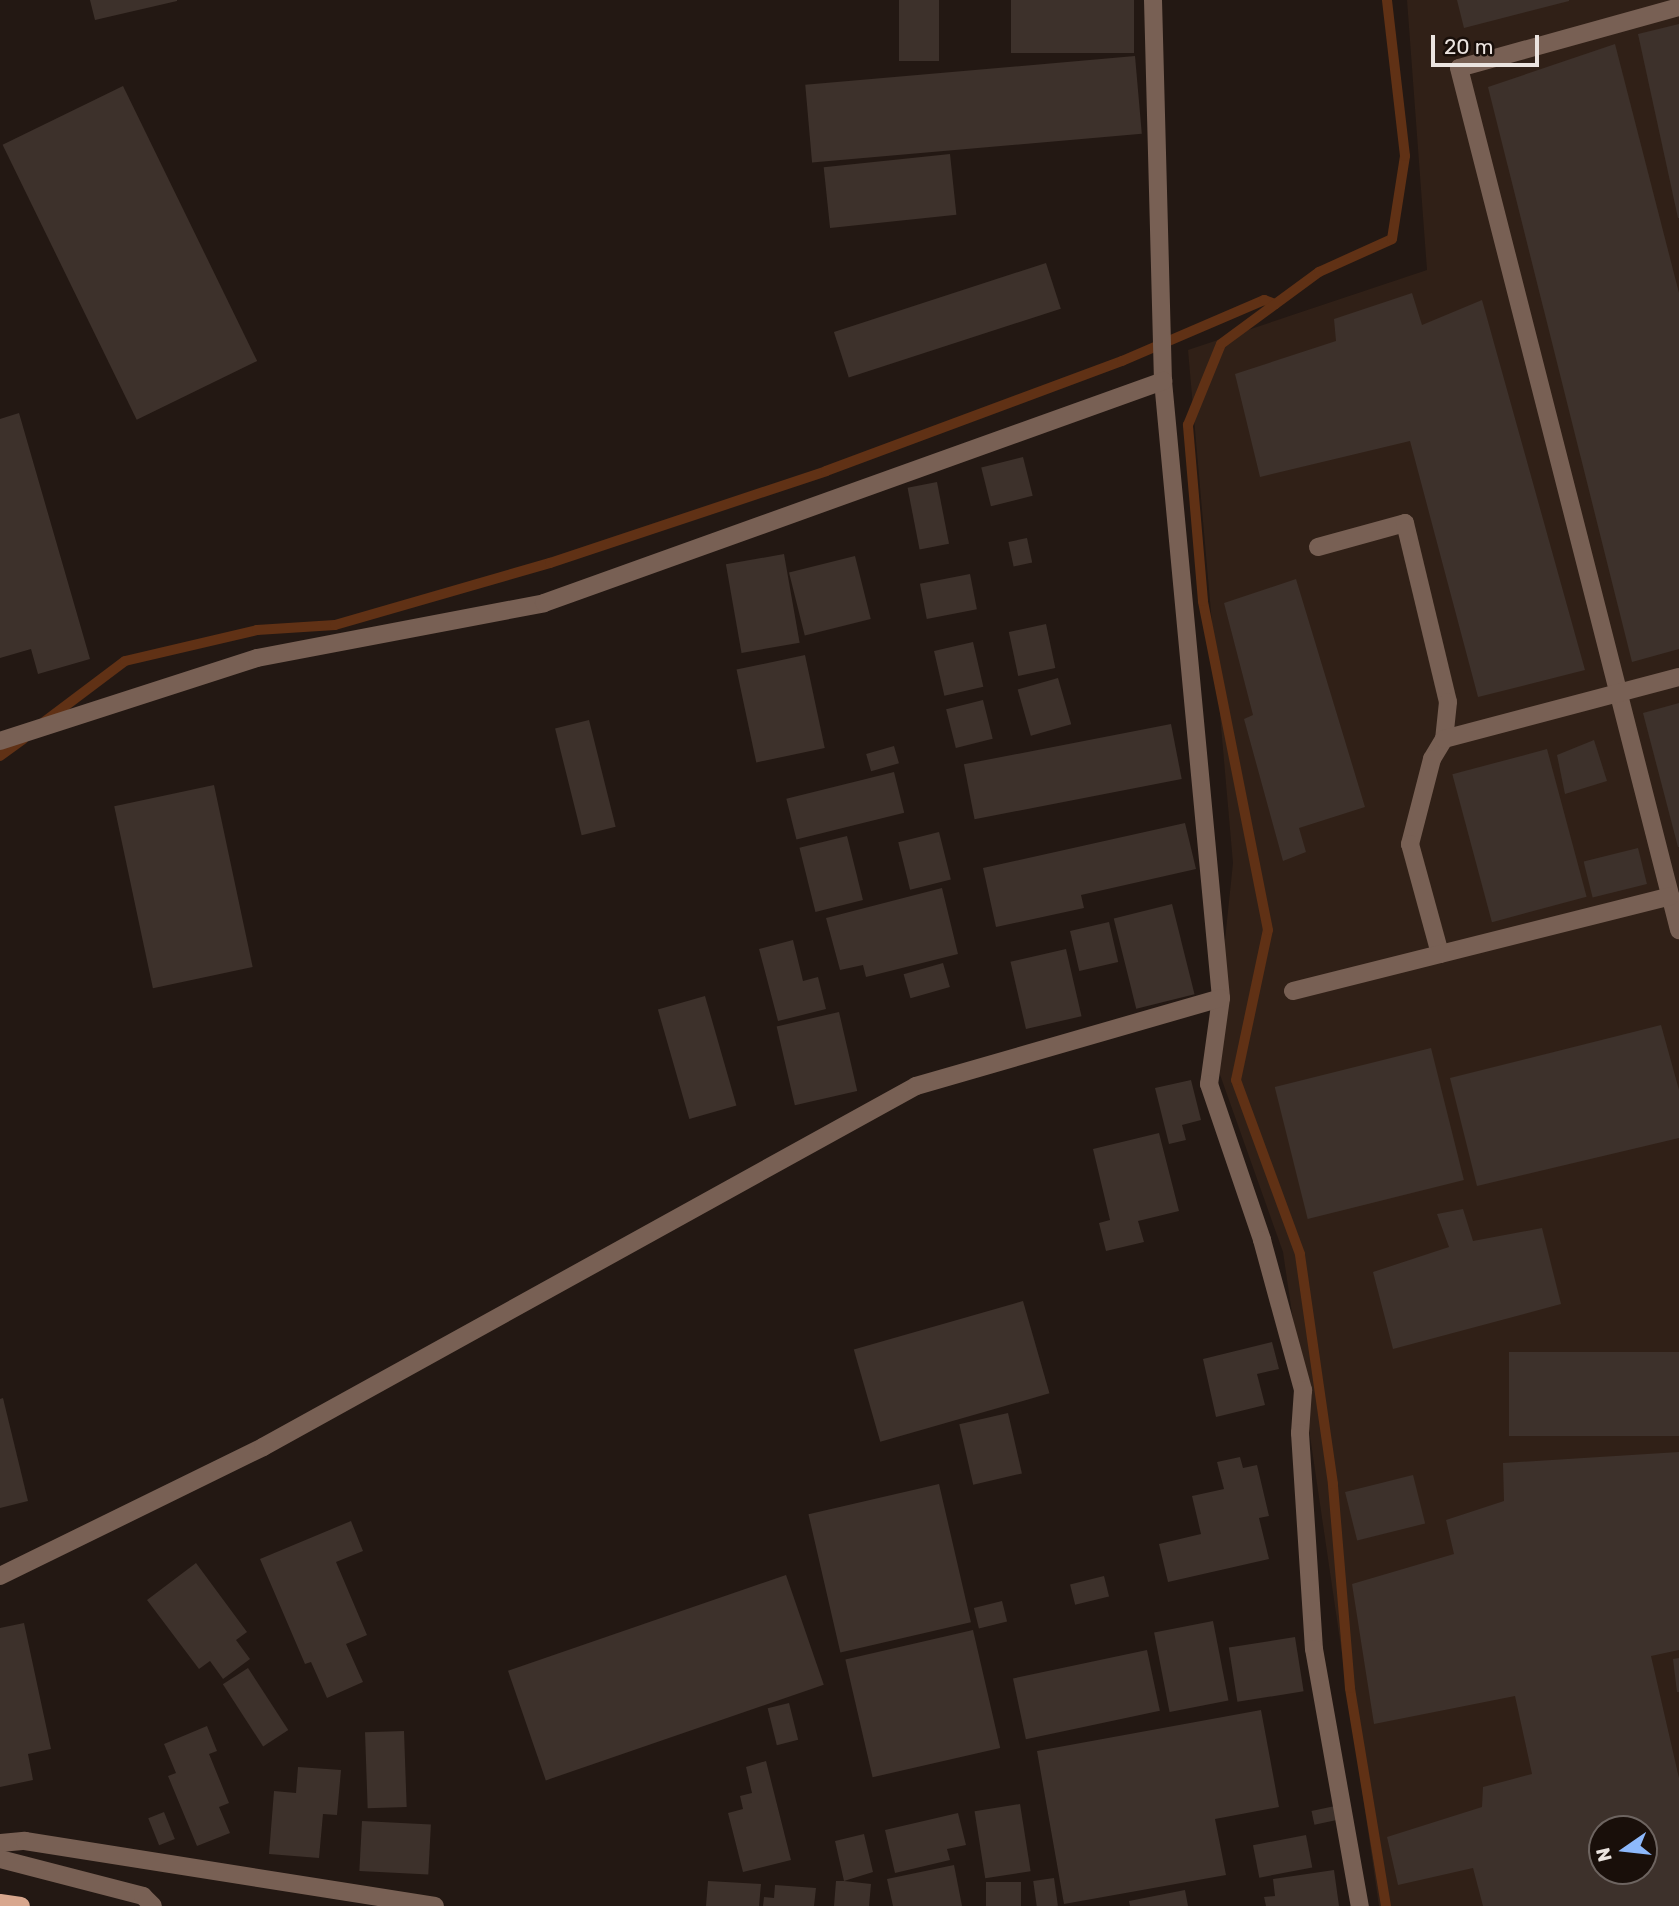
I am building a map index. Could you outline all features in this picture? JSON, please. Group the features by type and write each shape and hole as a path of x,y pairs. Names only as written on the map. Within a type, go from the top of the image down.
{"main road":[{"path":"0,1903 20,1906"}],"street":[{"path":"1153,0 1163,381 1221,998 1209,1084 1262,1240 1303,1390 1300,1433 1314,1649 1360,1906"},
{"path":"1679,7 1459,68 1679,930"},
{"path":"0,741 257,658 544,603 1163,381"},
{"path":"1318,547 1405,523 1448,702 1444,739 1432,759 1410,844 1440,954"},
{"path":"1444,739 1679,677"},
{"path":"1293,991 1670,896"},
{"path":"0,1576 264,1447 916,1086 1221,998"},
{"path":"0,1843 25,1841 435,1906"},
{"path":"0,1859 143,1896 153,1906"}],"shaded area":[{"path":"1407,0 1679,0 1679,1906 1379,1906 1283,1252 1213,1055 1233,863 1188,350 1427,270"}],"building":[{"path":"90,0 177,0 177,1 95,20"},
{"path":"899,0 939,0 939,61 899,61"},
{"path":"1011,0 1134,0 1134,53 1011,53"},
{"path":"1457,0 1569,0 1569,1 1464,28"},
{"path":"1679,24 1679,218 1678,218 1638,34"},
{"path":"1615,44 1679,293 1679,649 1632,662 1488,87"},
{"path":"1135,56 1142,134 812,163 805,85"},
{"path":"123,86 257,361 137,420 3,145"},
{"path":"950,154 956,215 830,228 824,167"},
{"path":"1046,263 1061,309 849,378 834,332"},
{"path":"1412,293 1422,325 1482,300 1585,670 1478,697 1410,441 1260,477 1235,374 1336,341 1334,319"},
{"path":"19,413 90,659 38,674 31,649 0,658 0,419"},
{"path":"1023,457 1033,496 991,506 981,467"},
{"path":"937,482 949,544 920,550 908,488"},
{"path":"1027,538 1032,562 1014,566 1008,542"},
{"path":"784,554 800,643 742,653 726,564"},
{"path":"855,556 871,619 805,636 789,572"},
{"path":"970,574 977,609 927,619 920,584"},
{"path":"1296,579 1365,807 1299,828 1306,852 1283,861 1244,719 1253,715 1224,603"},
{"path":"1046,624 1055,668 1018,676 1009,632"},
{"path":"973,642 983,687 944,696 934,651"},
{"path":"805,655 825,748 756,762 737,670"},
{"path":"1058,678 1071,724 1031,736 1018,690"},
{"path":"983,700 993,739 956,748 946,709"},
{"path":"1679,703 1679,847 1678,847 1643,713"},
{"path":"589,720 616,827 582,835 555,728"},
{"path":"1171,724 1182,779 975,819 964,764"},
{"path":"1594,740 1607,781 1565,794 1557,755"},
{"path":"894,746 899,763 871,771 866,754"},
{"path":"1547,749 1587,897 1492,922 1452,774"},
{"path":"894,772 904,813 796,840 786,799"},
{"path":"214,785 253,967 153,988 114,806"},
{"path":"1185,823 1196,869 1081,895 1084,908 996,927 983,868"},
{"path":"939,832 951,880 910,890 898,842"},
{"path":"847,836 863,900 815,912 799,848"},
{"path":"1638,848 1647,884 1593,897 1584,862"},
{"path":"942,888 958,954 866,977 863,965 840,970 826,918"},
{"path":"1172,904 1194,994 1136,1009 1114,919"},
{"path":"1109,922 1118,962 1079,971 1070,931"},
{"path":"793,940 803,981 818,977 826,1009 778,1021 759,949"},
{"path":"1066,949 1082,1016 1026,1029 1010,962"},
{"path":"943,963 950,987 910,998 904,974"},
{"path":"705,996 736,1106 689,1119 658,1010"},
{"path":"839,1012 857,1091 795,1105 777,1026"},
{"path":"1661,1025 1679,1090 1679,1138 1477,1186 1450,1078"},
{"path":"1431,1048 1464,1180 1308,1219 1275,1087"},
{"path":"1191,1080 1201,1120 1182,1125 1186,1140 1169,1144 1155,1088"},
{"path":"1159,1133 1179,1211 1138,1221 1144,1242 1106,1251 1099,1223 1110,1220 1093,1149"},
{"path":"1463,1209 1473,1241 1542,1228 1561,1304 1393,1349 1373,1272 1449,1247 1437,1214"},
{"path":"1023,1301 1049,1393 880,1442 854,1350"},
{"path":"1272,1342 1279,1369 1257,1374 1265,1405 1216,1417 1203,1359"},
{"path":"1509,1352 1679,1352 1679,1436 1509,1436"},
{"path":"3,1398 28,1501 0,1508 0,1399"},
{"path":"1008,1413 1022,1473 973,1485 959,1424"},
{"path":"1679,1452 1679,1650 1651,1656 1679,1778 1679,1906 1483,1906 1473,1868 1398,1885 1387,1837 1482,1807 1483,1787 1532,1774 1515,1696 1374,1724 1352,1584 1454,1554 1446,1520 1504,1501 1503,1463"},
{"path":"1240,1457 1243,1468 1257,1465 1269,1516 1259,1518 1269,1559 1168,1582 1159,1544 1201,1534 1192,1496 1224,1489 1217,1462"},
{"path":"1413,1475 1425,1524 1357,1540 1345,1492"},
{"path":"939,1484 971,1622 840,1653 808,1514"},
{"path":"351,1521 363,1551 336,1562 367,1635 346,1644 363,1682 327,1698 311,1662 305,1664 260,1559"},
{"path":"196,1563 247,1632 236,1640 250,1659 223,1679 210,1661 199,1669 147,1600"},
{"path":"786,1575 824,1685 546,1780 508,1671"},
{"path":"1104,1576 1109,1596 1075,1605 1070,1584"},
{"path":"1002,1601 1007,1621 979,1628 974,1608"},
{"path":"1213,1621 1228,1701 1170,1712 1154,1632"},
{"path":"24,1623 51,1749 28,1754 33,1780 0,1787 0,1628"},
{"path":"973,1630 1000,1748 873,1777 845,1659"},
{"path":"1295,1637 1304,1691 1237,1702 1229,1647"},
{"path":"1147,1650 1160,1711 1026,1739 1013,1678"},
{"path":"1679,1658 1679,1692 1677,1692 1673,1659"},
{"path":"248,1668 288,1730 263,1746 223,1684"},
{"path":"789,1703 798,1740 777,1745 768,1708"},
{"path":"1261,1710 1279,1807 1215,1819 1226,1875 1064,1904 1037,1751"},
{"path":"207,1726 217,1751 209,1754 229,1803 219,1807 230,1833 197,1846 168,1776 176,1773 164,1744"},
{"path":"404,1731 407,1807 368,1808 365,1732"},
{"path":"766,1761 791,1860 743,1872 728,1813 743,1809 740,1796 752,1793 746,1767"},
{"path":"298,1767 341,1770 337,1815 323,1814 319,1858 269,1854 274,1791 296,1793"},
{"path":"1020,1804 1031,1871 985,1878 975,1811"},
{"path":"1335,1806 1338,1820 1314,1825 1312,1811"},
{"path":"164,1812 175,1839 159,1845 148,1818"},
{"path":"958,1813 966,1845 947,1849 950,1860 895,1873 885,1830"},
{"path":"362,1821 431,1825 428,1875 359,1871"},
{"path":"864,1834 873,1872 844,1881 835,1841"},
{"path":"1306,1835 1312,1867 1259,1878 1253,1845"},
{"path":"954,1865 962,1906 893,1906 887,1879"},
{"path":"1334,1870 1339,1906 1266,1906 1264,1897 1275,1896 1273,1879"},
{"path":"1054,1878 1058,1906 1037,1906 1033,1881"},
{"path":"708,1881 761,1884 759,1906 706,1906"},
{"path":"836,1881 871,1884 869,1906 834,1906"},
{"path":"986,1882 1021,1882 1021,1906 986,1906"},
{"path":"775,1885 816,1888 814,1906 763,1906 764,1897 774,1898"},
{"path":"1185,1890 1188,1906 1130,1906 1129,1901"}],"waterway":[{"path":"1386,1906 1350,1688 1333,1484 1300,1254 1236,1080 1268,930 1203,601 1188,425 1221,344 1319,272 1392,239 1405,156 1387,0"},
{"path":"44,722 125,661 257,630 335,625 550,563 826,471 1122,361 1264,300 1275,304"},
{"path":"0,756 23,739"}]}
